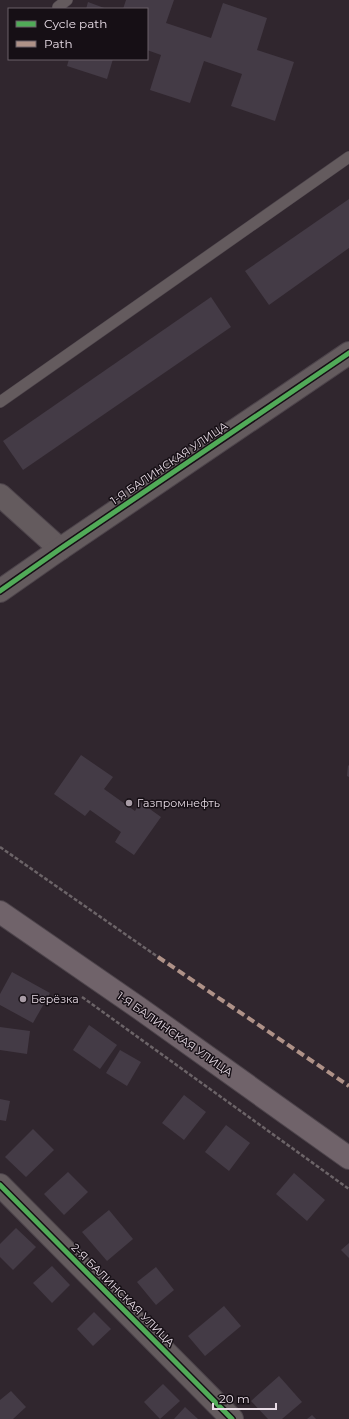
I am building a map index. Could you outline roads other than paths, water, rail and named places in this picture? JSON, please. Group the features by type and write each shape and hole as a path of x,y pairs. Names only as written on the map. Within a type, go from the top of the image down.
{"main road":[{"name":"1-Я БАЛИНСКАЯ УЛИЦА","path":"0,912 139,1008 349,1158"}],"street":[{"name":"1-Я БАЛИНСКАЯ УЛИЦА","path":"0,591 60,548 349,354"},
{"path":"0,495 60,548"},
{"name":"2-Я БАЛИНСКАЯ УЛИЦА","path":"0,1185 232,1419"}],"lane":[{"path":"58,7 67,0"},
{"path":"0,402 349,156"}],"place":[{"name":"Газпромнефть","path":"129,803"},
{"name":"Берёзка","path":"23,999"}]}
